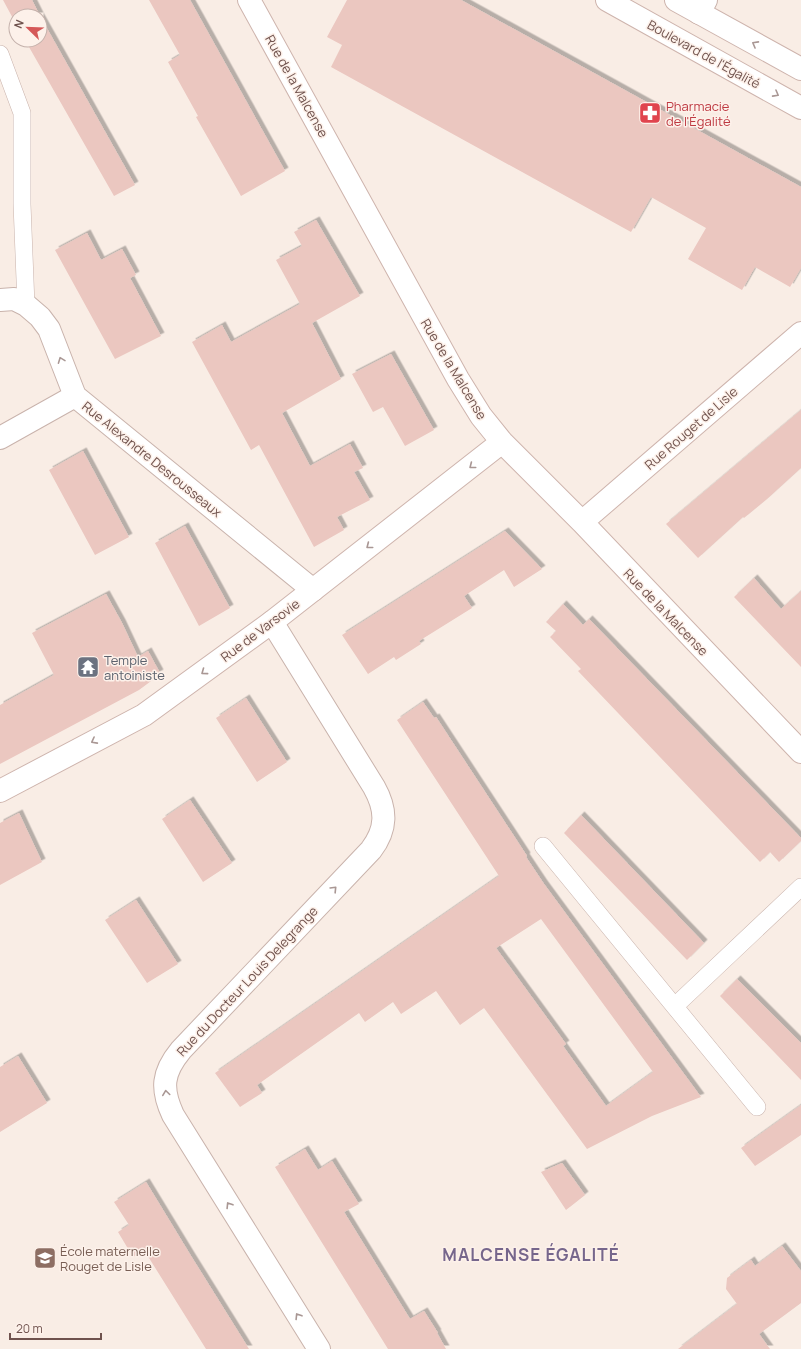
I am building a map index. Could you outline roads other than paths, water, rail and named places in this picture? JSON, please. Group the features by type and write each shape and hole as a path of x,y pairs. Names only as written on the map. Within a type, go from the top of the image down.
{"street":[{"name":"Rue de la Malcense","path":"249,0 458,380 481,416 502,442 582,522 801,752"},
{"name":"Boulevard de l'Égalité","path":"607,0 801,108"},
{"path":"676,0 702,6 801,69"},
{"name":"Rue Alexandre Desrousseaux","path":"0,300 14,300 26,305 40,317 49,329 75,396 313,590"},
{"name":"Rue Rouget de Lisle","path":"582,522 801,333"},
{"path":"0,438 75,396"},
{"name":"Rue de Varsovie","path":"0,791 144,714 272,622 502,442"},
{"name":"Rue du Docteur Louis Delegrange","path":"272,622 381,799 383,810 382,827 377,842 371,850 172,1060 165,1083 165,1094 173,1115 319,1349"}],"lane":[{"path":"0,54 22,113 22,204 26,305"},
{"path":"543,846 757,1107"},
{"path":"675,1006 801,887"}],"place":[{"name":"Pharmacie de l'Égalité","path":"650,113"},
{"name":"Temple antoiniste","path":"88,667"},
{"name":"École maternelle Rouget de Lisle","path":"45,1258"}],"district":[{"name":"MALCENSE ÉGALITÉ","path":"531,1255"}]}
